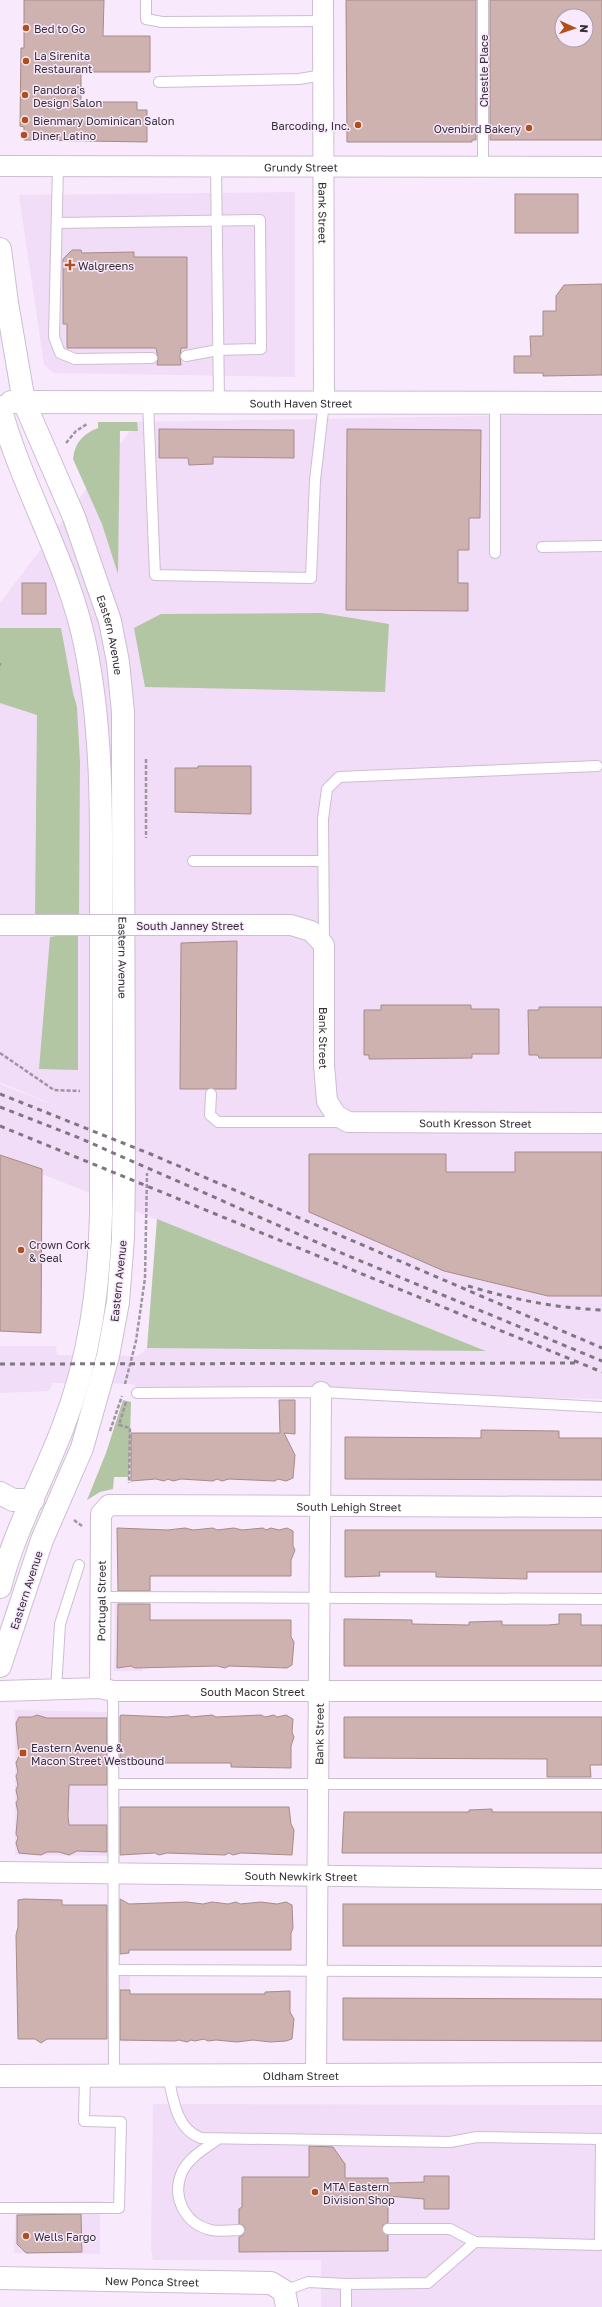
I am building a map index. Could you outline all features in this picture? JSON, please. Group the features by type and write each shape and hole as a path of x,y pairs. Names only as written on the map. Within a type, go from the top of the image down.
{"main road":[{"name":"Eastern Avenue","path":"0,249 7,303 24,402 74,517 92,563 110,621 118,662 123,712 124,762 123,1238 118,1302 108,1356 82,1448 42,1540 0,1666"},
{"name":"South Haven Street","path":"0,402 602,403"},
{"name":"Eastern Avenue","path":"0,407 9,439 57,556 85,642 92,687 98,742 100,800 101,1213 99,1269 93,1320 81,1372 64,1426 17,1536 0,1587"},
{"path":"0,1493 13,1500 32,1500"},
{"name":"Oldham Street","path":"0,2076 602,2074"},
{"name":"New Ponca Street","path":"0,2278 271,2283 286,2299"}],"street":[{"name":"Bank Street","path":"323,0 324,402"},
{"name":"Grundy Street","path":"0,166 602,167"},
{"name":"South Janney Street","path":"0,925 291,925 311,931 324,945"},
{"name":"Bank Street","path":"324,945 324,1065 326,1101 336,1115 348,1122"},
{"name":"South Kresson Street","path":"348,1122 602,1123"},
{"name":"Bank Street","path":"316,2075 321,1392"},
{"name":"South Lehigh Street","path":"101,1514 109,1505 320,1504 602,1507"},
{"name":"Portugal Street","path":"101,1514 100,1597 107,1690"},
{"name":"South Macon Street","path":"0,1691 602,1691"},
{"name":"South Newkirk Street","path":"0,1872 317,1877 602,1879"}],"lane":[{"path":"146,0 146,19 162,22 323,21"},
{"name":"Chestle Place","path":"483,0 483,166"},
{"path":"159,82 299,79 323,75"},
{"path":"58,166 54,337 60,353 75,359 152,358"},
{"path":"216,166 219,402"},
{"path":"57,223 260,220 261,349 218,350 186,356"},
{"path":"148,402 155,575 311,578 315,480 324,402"},
{"path":"495,403 495,553"},
{"path":"542,547 602,546"},
{"path":"324,945 324,819 327,789 339,778 597,766"},
{"path":"193,861 324,861"},
{"path":"211,1094 210,1115 218,1122 348,1122"},
{"path":"138,1393 321,1392 602,1407"},
{"path":"56,1690 60,1624 79,1564"},
{"path":"100,1597 602,1599"},
{"path":"107,1690 114,1784 114,2076"},
{"path":"114,1784 318,1786 602,1784"},
{"path":"115,1970 602,1972"},
{"path":"168,2075 176,2113 190,2134 201,2138 450,2142 478,2137 602,2139 600,2245 474,2242 450,2229 388,2230"},
{"path":"0,2208 120,2208 121,2122 84,2121 85,2076"},
{"path":"218,2139 193,2158 182,2172 178,2195 184,2213 194,2223 212,2230 239,2230"},
{"path":"286,2299 308,2282 346,2284 428,2283 474,2242"},
{"path":"346,2284 346,2307"}],"path":[{"path":"0,1053 54,1090 77,1091"},
{"path":"129,1483 130,1428 119,1425 127,1400 138,1393"},
{"path":"74,1520 84,1527"}],"shaded area":[{"path":"295,192 295,377 54,373 44,365 19,195"},
{"path":"602,414 602,1399 138,1388 132,1384 90,1383 52,1383 49,1391 0,1393 0,1346 56,1346 57,1355 138,1356 147,1348 485,1350 42,1174 41,1333 0,1332 0,1084 66,1110 0,1082 0,603 137,422"},
{"path":"115,1600 143,1602 143,1671 114,1671"},
{"path":"15,1710 108,1712 108,1856 15,1855"},
{"path":"116,1975 130,1975 129,2042 115,2041"},
{"path":"153,2104 602,2105 602,2307 321,2307 321,2260 153,2260 151,2248"},
{"path":"100,2201 100,2254 14,2253 16,2202"}],"green space":[{"path":"98,422 137,422 138,431 120,431 118,574 102,524 73,459 78,443 88,433 98,428"},
{"path":"321,613 389,624 385,692 145,687 134,628 161,614"},
{"path":"0,628 61,628 77,707 80,762 79,918 35,918 37,715 0,703"},
{"path":"78,932 78,1070 39,1069 50,937"},
{"path":"157,1219 486,1351 147,1348"},
{"path":"123,1400 131,1402 129,1477 114,1477 113,1489 100,1492 87,1500 106,1453"}],"building":[{"path":"24,0 104,0 103,36 150,36 150,72 81,72 81,102 137,102 137,110 147,110 147,142 24,140 24,127 20,126 21,48 24,48"},
{"path":"346,0 476,0 476,140 472,140 472,142 347,142"},
{"path":"490,0 602,0 602,140 490,140"},
{"path":"515,194 578,194 578,233 515,233"},
{"name":"Walgreens","path":"72,250 81,250 82,253 134,252 134,257 187,257 187,348 181,348 181,365 157,365 158,358 156,348 67,348 67,324 63,324 63,259"},
{"path":"602,284 602,375 543,376 543,373 514,373 514,356 531,356 530,336 543,336 543,311 556,311 556,296 564,285"},
{"path":"159,429 294,430 294,458 213,457 213,464 189,465 188,458 159,458"},
{"path":"347,429 481,430 480,518 469,518 469,550 458,550 458,583 468,583 468,611 346,610"},
{"path":"22,583 46,583 46,614 22,614"},
{"path":"198,766 251,766 251,814 175,812 175,768 198,768"},
{"path":"237,941 236,1089 180,1089 181,943"},
{"path":"381,1005 471,1005 471,1009 499,1009 499,1054 472,1054 472,1058 369,1059 369,1055 364,1055 364,1010 381,1010"},
{"path":"539,1007 602,1007 602,1058 539,1058 538,1055 529,1055 528,1010 539,1010"},
{"path":"515,1152 602,1152 602,1296 548,1296 444,1271 309,1212 309,1154 446,1154 446,1172 515,1172"},
{"name":"Crown Cork & Seal","path":"0,1155 42,1169 41,1333 0,1331"},
{"path":"279,1400 295,1400 295,1434 284,1433 295,1455 293,1478 286,1481 278,1479 275,1481 229,1479 222,1481 217,1479 213,1481 181,1479 173,1481 168,1479 164,1481 156,1479 131,1481 131,1433 280,1433"},
{"path":"481,1430 559,1431 559,1438 602,1438 602,1480 345,1479 345,1437 481,1438"},
{"path":"117,1528 168,1530 185,1528 193,1530 213,1528 217,1530 234,1528 242,1530 263,1528 266,1530 271,1528 279,1530 287,1528 293,1531 293,1546 295,1550 291,1560 291,1576 150,1576 150,1591 118,1591"},
{"path":"345,1530 602,1530 602,1572 527,1572 527,1579 436,1577 436,1572 379,1572 380,1576 345,1577"},
{"path":"118,1604 150,1604 150,1620 291,1620 291,1637 294,1642 292,1665 287,1668 229,1666 225,1668 217,1666 135,1668 131,1666 117,1668"},
{"path":"559,1614 581,1614 581,1625 602,1625 602,1666 344,1666 344,1619 412,1620 412,1624 469,1625 469,1622 502,1621 502,1625 548,1625 559,1624"},
{"path":"37,1715 47,1718 107,1718 107,1785 69,1785 68,1816 69,1825 107,1825 107,1852 77,1851 69,1855 59,1852 47,1852 41,1855 19,1853 16,1843 18,1838 16,1834 18,1812 16,1803 18,1799 16,1790 18,1785 16,1776 18,1772 16,1763 19,1756 16,1723 19,1717 32,1717"},
{"path":"121,1715 167,1717 188,1715 191,1717 212,1715 216,1717 261,1715 265,1717 274,1715 277,1717 286,1715 293,1719 292,1732 294,1737 291,1746 291,1768 231,1767 231,1763 120,1763"},
{"path":"344,1717 602,1717 602,1765 590,1765 591,1777 547,1777 547,1759 344,1758"},
{"path":"120,1807 289,1807 291,1824 294,1830 292,1855 167,1853 159,1855 155,1853 120,1855"},
{"path":"492,1809 492,1812 602,1812 602,1853 342,1853 344,1812 469,1812 469,1810"},
{"path":"120,1899 129,1904 187,1902 203,1904 212,1902 228,1904 236,1902 240,1904 261,1902 277,1904 286,1902 292,1905 293,1928 291,1933 291,1950 129,1950 129,1953 120,1954"},
{"path":"18,1900 62,1900 62,1905 107,1905 107,2039 47,2039 41,2043 35,2039 18,2039 16,1935 18,1927"},
{"path":"343,1904 602,1904 602,1946 343,1946"},
{"path":"120,1990 130,1990 130,1994 265,1994 265,1992 290,1991 290,2012 294,2019 292,2039 270,2042 253,2040 237,2042 216,2040 208,2041 204,2039 195,2041 191,2040 187,2042 179,2040 120,2040"},
{"path":"343,1998 602,1999 602,2041 343,2040"},
{"name":"MTA Eastern Division Shop","path":"309,2146 333,2147 345,2164 345,2178 388,2178 388,2183 424,2182 424,2176 449,2176 449,2209 424,2209 424,2199 388,2196 388,2223 383,2225 382,2229 388,2235 388,2251 239,2252 239,2237 243,2235 245,2230 244,2226 239,2224 239,2209 242,2207 242,2177 309,2177"},
{"path":"81,2214 82,2252 26,2253 17,2244 17,2215"}],"railway":[{"path":"0,1094 153,1155 602,1348"},
{"path":"0,1107 77,1137 339,1252 602,1361"},
{"path":"0,1126 602,1372"},
{"path":"468,1286 534,1302 602,1310"},
{"path":"0,1364 576,1363"}],"place":[{"name":"Bed to Go","path":"26,28"},
{"name":"La Sirenita Restaurant","path":"26,61"},
{"name":"Pandora's Design Salon","path":"25,95"},
{"name":"Bienmary Dominican Salon","path":"25,120"},
{"name":"Barcoding, Inc.","path":"358,125"},
{"name":"Ovenbird Bakery","path":"529,128"},
{"name":"Diner Latino","path":"24,135"},
{"name":"Walgreens","path":"70,265"},
{"name":"Crown Cork & Seal","path":"21,1250"},
{"name":"Eastern Avenue & Macon Street Westbound","path":"23,1753"},
{"name":"MTA Eastern Division Shop","path":"315,2192"},
{"name":"Wells Fargo","path":"26,2236"}]}
